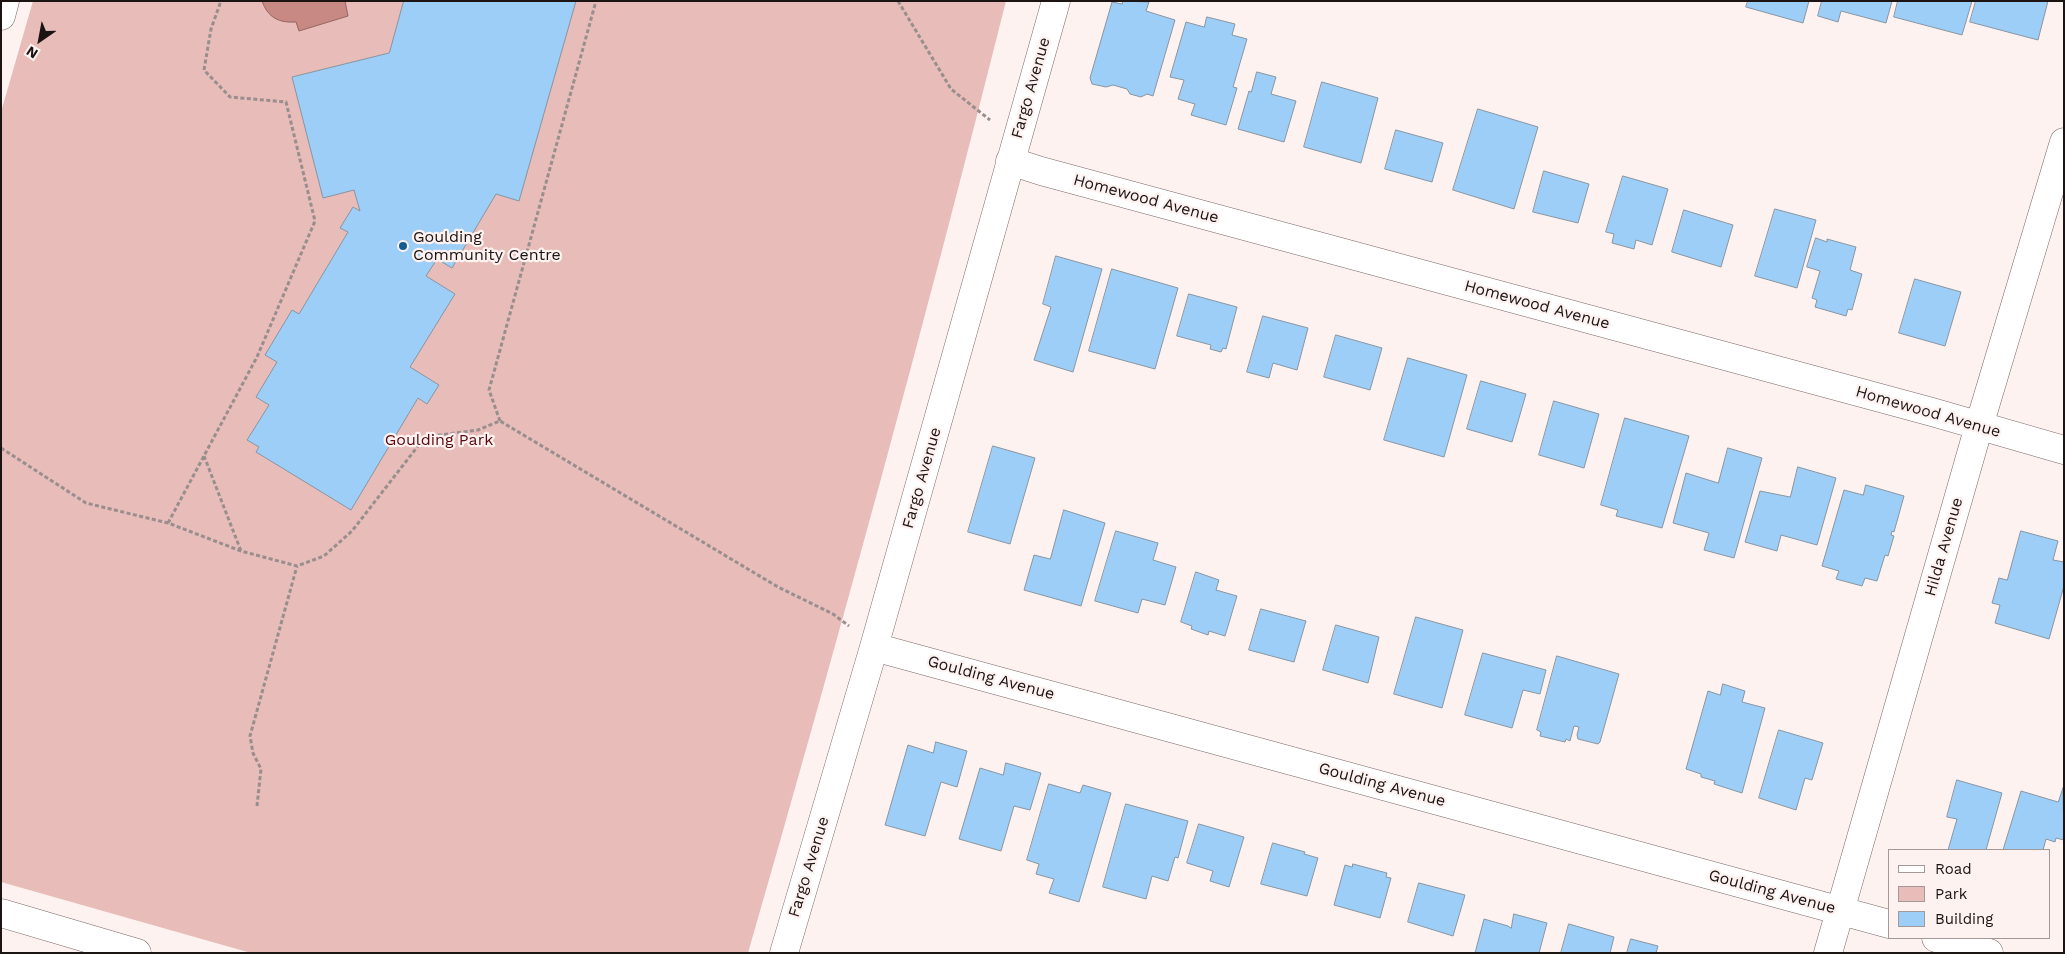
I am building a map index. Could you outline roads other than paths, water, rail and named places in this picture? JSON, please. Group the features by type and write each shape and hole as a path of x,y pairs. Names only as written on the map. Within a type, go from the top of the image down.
{"street":[{"path":"1,16 5,1"},
{"name":"Fargo Avenue","path":"784,953 874,647 1056,1"},
{"name":"Hilda Avenue","path":"1828,953 1979,426 2064,142"},
{"name":"Homewood Avenue","path":"1010,161 1040,171 2064,450"},
{"name":"Goulding Avenue","path":"874,647 1888,924"},
{"path":"1,913 136,953"},
{"path":"1939,939 1988,953"}],"place":[{"name":"Goulding Community Centre","path":"403,246"}],"park label":[{"name":"Goulding Park","path":"439,440"}]}
